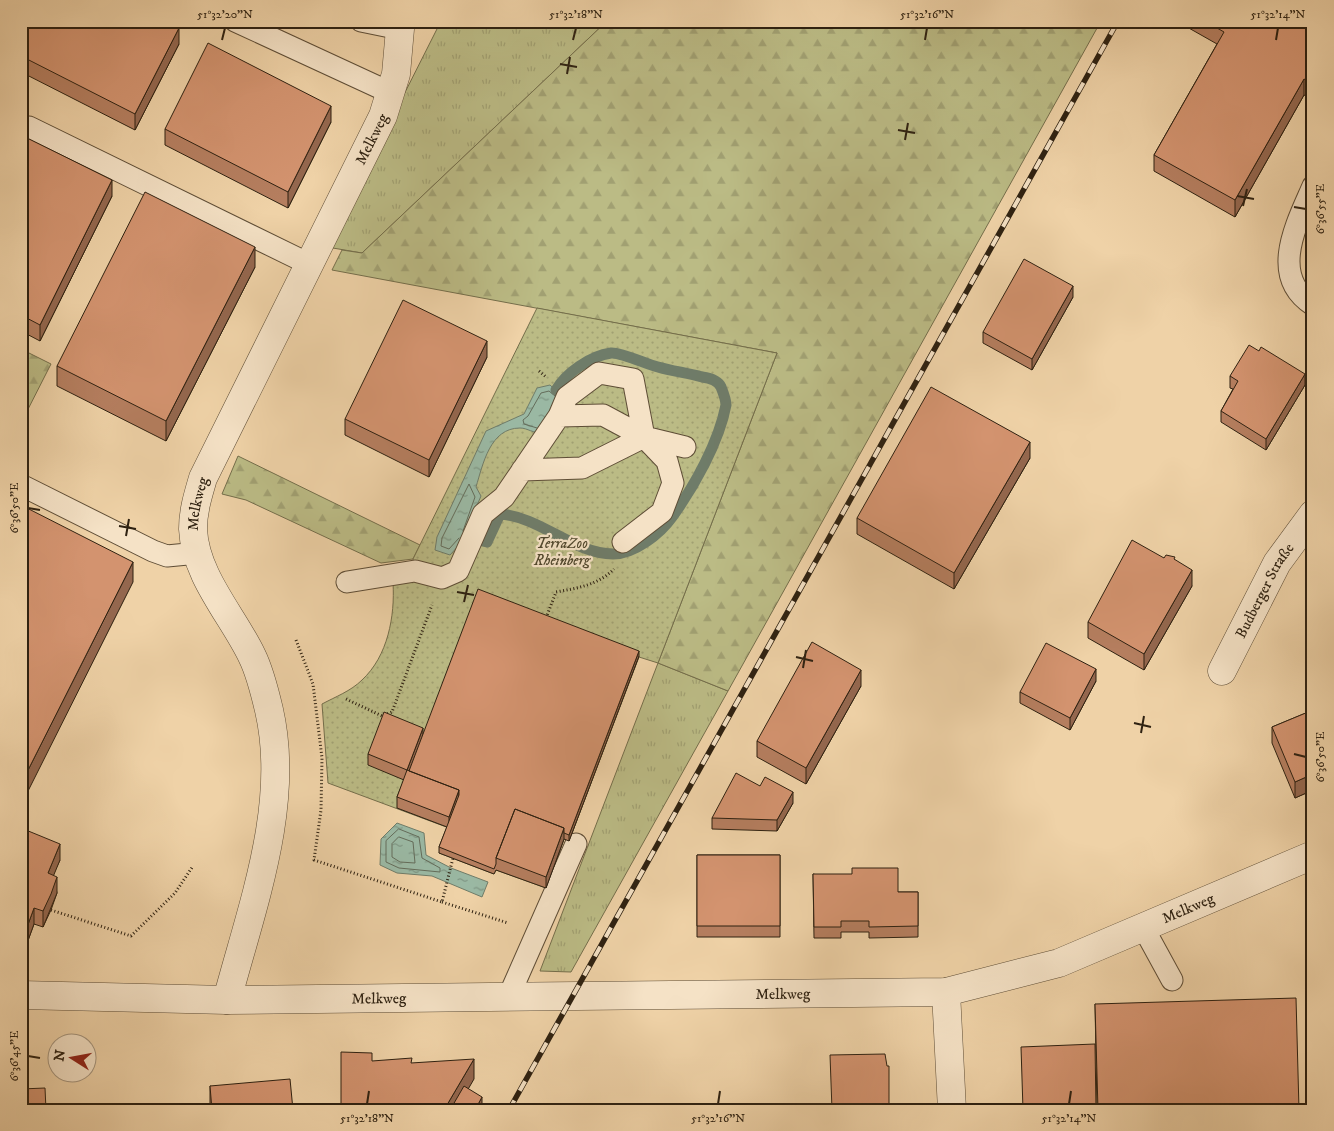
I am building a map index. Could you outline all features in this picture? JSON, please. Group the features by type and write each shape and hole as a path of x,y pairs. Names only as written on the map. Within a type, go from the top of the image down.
{"street":[{"name":"Melkweg","path":"227,1000 267,850 273,804 275,753 270,710 253,657 208,578 198,553 193,530 194,507 204,478 382,116 391,93 399,56 400,29"},
{"name":"Budberger Straße","path":"1222,671 1276,563 1313,514"},
{"name":"Melkweg","path":"21,996 227,1000 946,992 1059,963 1313,854"},
{"path":"946,992 952,1110"}],"lane":[{"path":"234,21 391,93"},
{"path":"361,21 400,29"},
{"path":"21,127 29,127 310,264"},
{"path":"1313,186 1293,233 1288,258 1290,280 1306,300 1313,305"},
{"path":"347,582 415,571 442,578 458,570 483,514 504,497 559,416 567,397 599,373 633,379 644,437 667,461 673,483 662,512 622,552"},
{"path":"559,416 603,415 644,437 685,447"},
{"path":"522,470 582,468 644,437"},
{"path":"21,485 153,551 168,556 198,553"},
{"path":"508,998 576,844"},
{"path":"1143,927 1172,980"}],"path":[{"path":"545,620 556,592 585,587 607,576 622,552"},
{"path":"346,699 382,716 392,712 442,578"},
{"path":"296,640 313,684 322,758 321,810 314,860 537,933"},
{"path":"442,902 453,858"},
{"path":"51,910 131,936 175,893 193,866"}],"green space":[{"path":"441,21 607,21 362,253 327,247"},
{"path":"607,21 1101,21 728,691 658,663 777,353 332,270 342,250 362,253"},
{"name":"TerraZoo Rheinberg","path":"537,308 777,353 658,663 639,657 569,841 564,839 546,888 496,870 494,874 439,853 449,828 328,783 322,704 358,684 378,659 384,647 391,622 393,583 415,571 413,559"},
{"path":"21,349 51,364 21,423"},
{"path":"238,456 420,545 413,559 381,563 246,500 222,494"},
{"path":"658,663 728,691 571,972 540,971"}],"water":[{"path":"550,385 563,397 542,432 520,428 501,434 489,449 485,458 476,487 481,496 461,543 450,555 435,550 437,537 486,431 524,414 537,388"},
{"path":"397,823 424,833 426,855 451,868 488,882 482,897 432,876 397,873 380,865 381,839"}],"building":[{"path":"27,21 166,21 179,28 135,114 21,56 21,32"},
{"path":"1205,21 1313,21 1313,73 1308,81 1304,79 1235,200 1154,155 1224,32"},
{"path":"208,43 331,106 288,192 165,129"},
{"path":"21,135 112,180 40,325 21,315"},
{"path":"145,192 255,247 166,421 57,366"},
{"path":"1024,259 1073,286 1032,359 983,332"},
{"path":"403,300 487,341 429,460 345,419"},
{"path":"1249,345 1259,351 1261,347 1305,374 1266,439 1221,411 1238,381 1230,376"},
{"path":"931,387 1030,442 954,573 857,518"},
{"path":"21,505 133,562 21,784"},
{"path":"1132,540 1164,558 1166,555 1175,557 1174,559 1192,570 1144,654 1088,622"},
{"path":"478,589 639,651 569,835 564,833 564,828 515,809 496,858 494,869 439,847 459,795 459,790 409,771"},
{"path":"812,642 861,670 806,768 757,741"},
{"path":"1046,643 1096,669 1070,718 1020,692"},
{"path":"1313,710 1313,774 1295,782 1272,727"},
{"path":"384,712 423,728 407,770 368,754"},
{"path":"407,770 459,790 449,817 397,797"},
{"path":"736,773 760,786 765,777 793,792 777,820 712,818"},
{"path":"515,809 564,828 546,877 496,858"},
{"path":"21,828 60,844 48,873 57,877 51,894 43,911 34,908 26,930 21,928"},
{"path":"697,855 780,855 780,926 697,926"},
{"path":"852,868 898,868 898,892 918,892 918,926 869,927 869,921 841,921 841,927 814,927 813,874 852,874"},
{"path":"1296,998 1299,1110 1098,1110 1095,1004"},
{"path":"1095,1044 1096,1110 1023,1110 1021,1047"},
{"path":"341,1052 372,1053 372,1061 412,1058 411,1063 474,1059 444,1110 341,1110"},
{"path":"885,1054 887,1066 889,1066 889,1110 832,1110 830,1055"},
{"path":"290,1079 293,1110 212,1110 210,1086"},
{"path":"464,1086 482,1097 475,1110 450,1110"},
{"path":"45,1088 46,1110 21,1110 21,1089"}],"waterway":[{"path":"469,538 487,542 500,514 529,522 571,542 599,552 621,553 638,547 661,530 689,492 712,449 726,405 721,387 713,380 658,367 615,353 603,355 579,366 566,377 556,390"}],"railway":[{"path":"509,1110 1118,21"}]}
